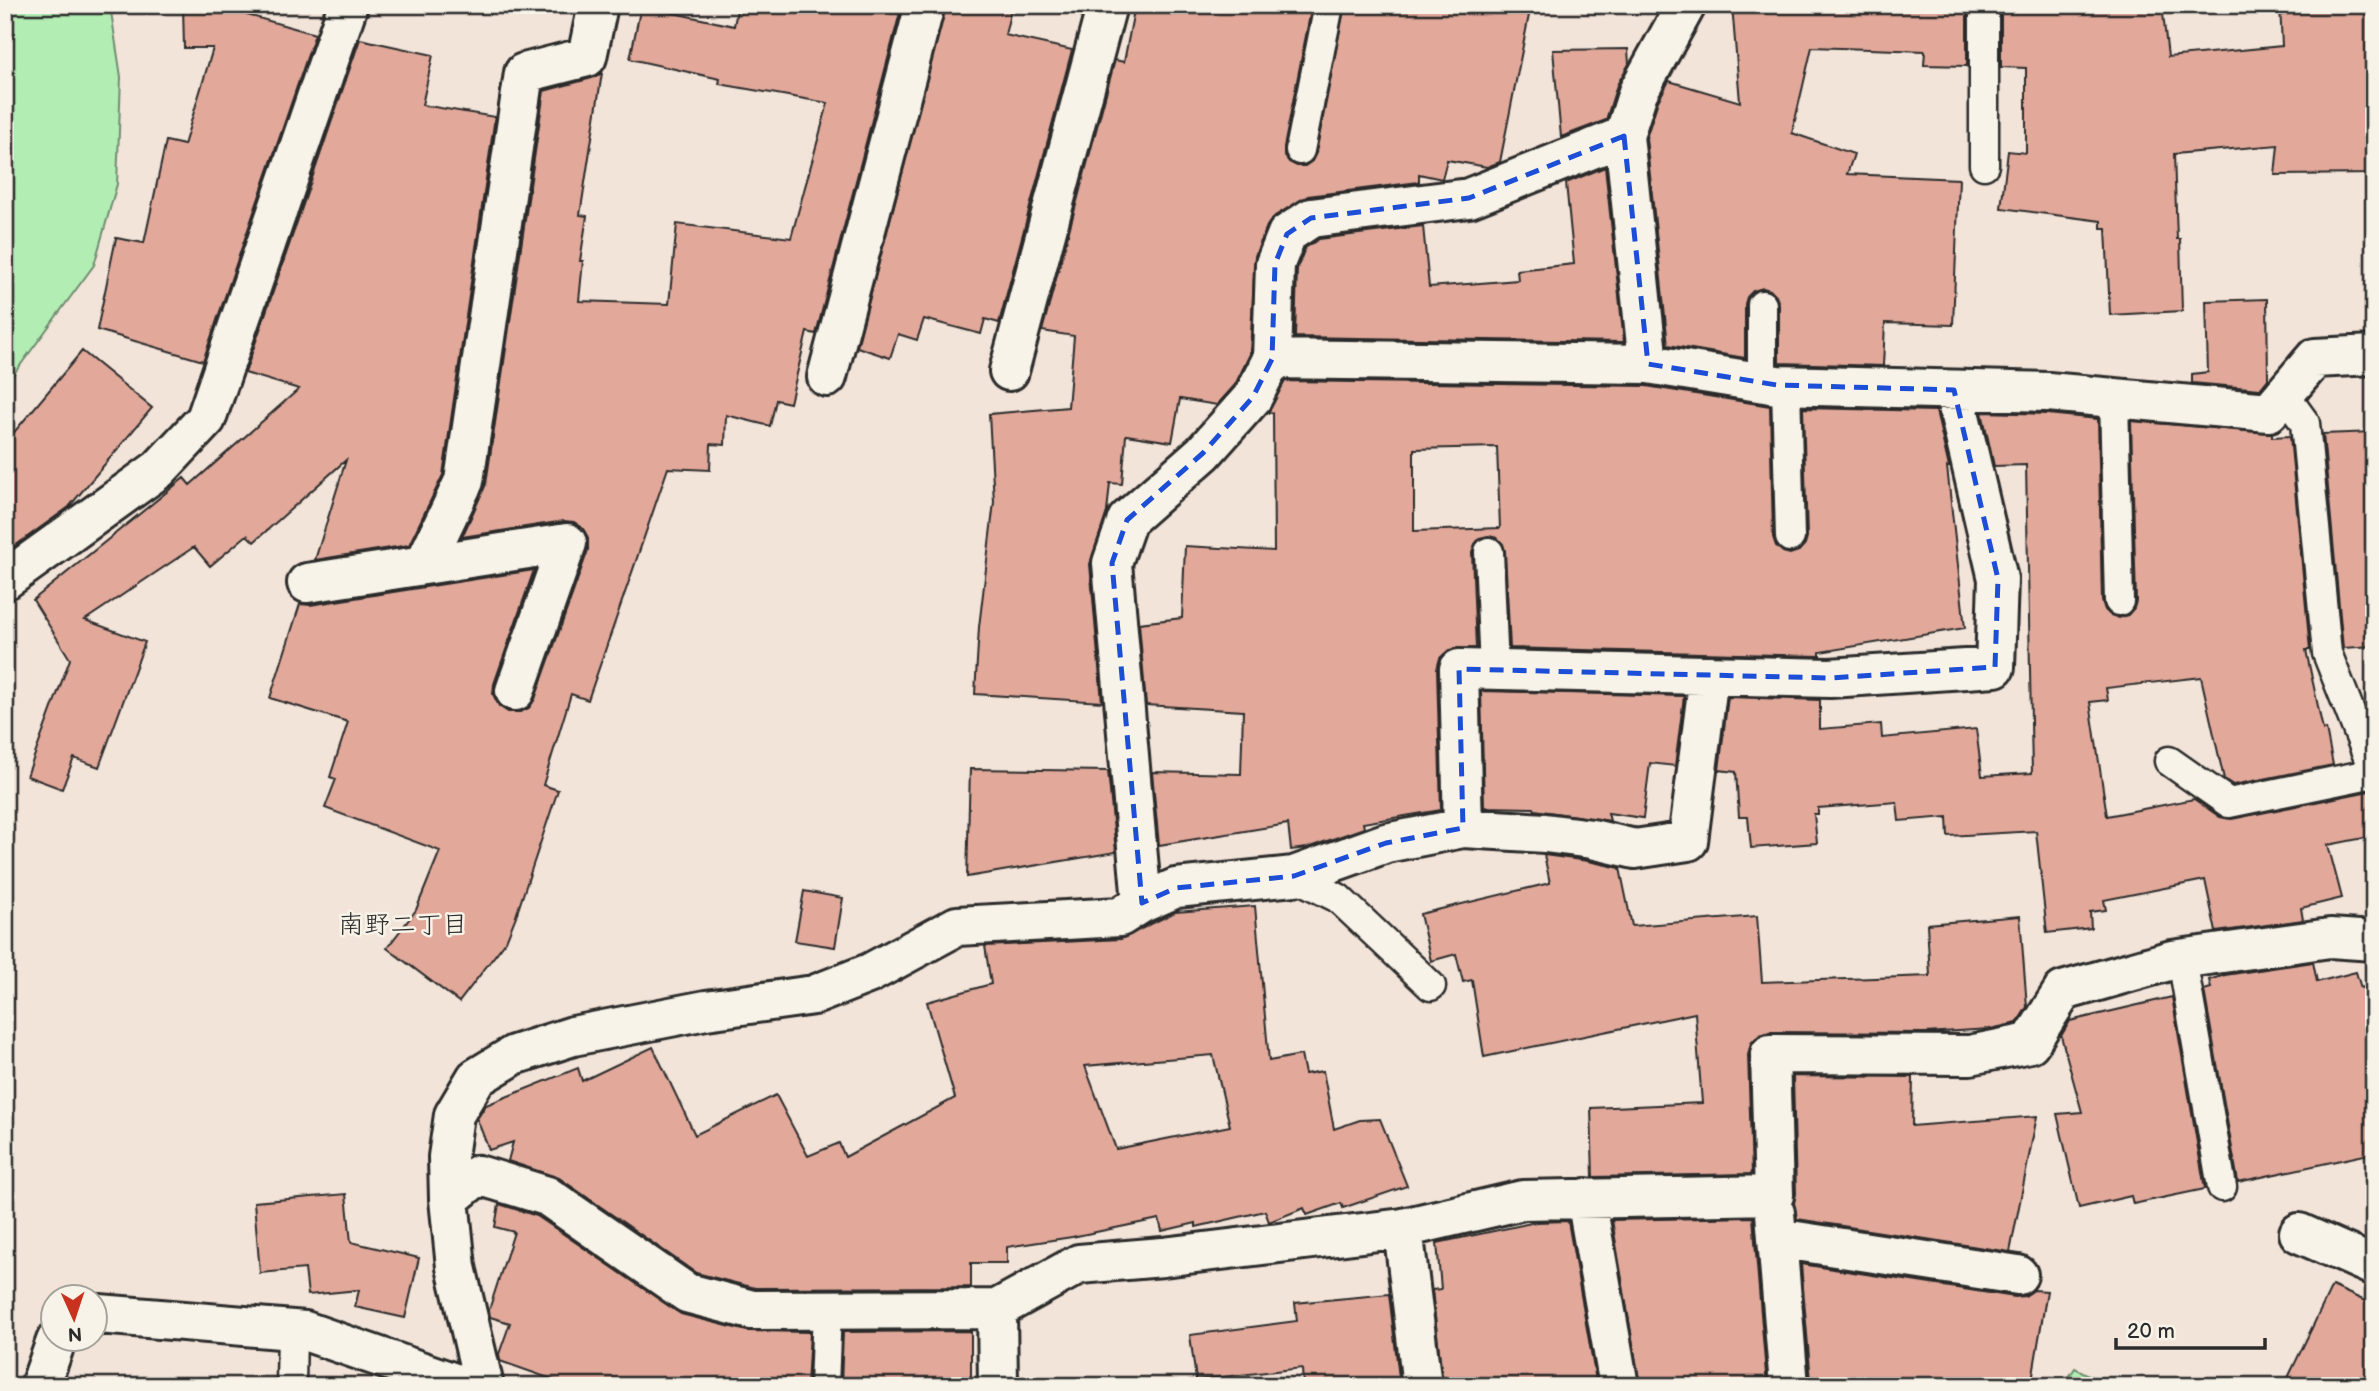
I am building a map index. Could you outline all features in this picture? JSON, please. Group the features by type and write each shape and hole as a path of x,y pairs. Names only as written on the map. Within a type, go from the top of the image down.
{"street":[{"path":"5,580 159,469 206,419 348,5"},
{"path":"424,565 464,481 524,73 587,57 598,5"},
{"path":"827,377 925,5"},
{"path":"1009,371 1107,5"},
{"path":"1648,364 1624,136 1638,92 1686,5"},
{"path":"1142,903 1112,563 1127,520 1203,453 1253,397 1272,359 1275,264 1287,234 1311,218 1469,198 1624,136"},
{"path":"1272,359 1648,364 1774,384 2048,391 2269,412 2315,358 2374,355"},
{"path":"1464,828 1459,669 1830,678 1995,667 1998,579 1954,390"},
{"path":"307,583 567,543 515,691"},
{"path":"484,1386 456,1267 448,1157 454,1115 476,1078 514,1055 573,1036 706,1010 814,995 870,973 957,926 1120,917 1142,903 1176,888 1294,876 1386,843 1464,828 1569,836 1635,849 1688,841 1709,675"},
{"path":"1789,1386 1774,1195 1770,1054 1970,1055 2030,1043 2063,991 2182,959 2330,938 2374,941"},
{"path":"449,1199 478,1175 547,1196 687,1293 752,1310 827,1310 997,1309 1079,1264 1163,1257 1403,1228 1523,1200 1774,1195"},
{"path":"1586,1198 1619,1386"},
{"path":"1403,1228 1422,1386"},
{"path":"2299,1233 2374,1266"},
{"path":"1777,1238 2018,1275"},
{"path":"997,1309 998,1386"},
{"path":"108,1315 305,1331 463,1386"},
{"path":"40,1386 52,1352"}],"lane":[{"path":"1300,150 1329,5"},
{"path":"1984,5 1984,165"},
{"path":"1762,305 1774,384 1790,537"},
{"path":"2169,761 2229,803 2374,773 2327,653 2305,423 2284,394"},
{"path":"2114,398 2119,600"},
{"path":"1489,552 1494,670"},
{"path":"1294,876 1338,898 1431,986"},
{"path":"2182,959 2222,1187"},
{"path":"824,1386 827,1310"},
{"path":"291,1386 292,1330"}],"highlighted area":[{"path":"1624,136 1648,364 1777,385 1954,390 1998,579 1995,667 1830,678 1459,669 1463,828 1386,843 1294,876 1176,888 1142,903 1112,563 1127,520 1203,453 1253,397 1272,359 1275,264 1287,234 1311,218 1469,198"}],"green space":[{"path":"5,5 110,5 121,77 117,184 94,265 5,386"},
{"path":"2075,1368 2110,1386 2063,1386"}],"building":[{"path":"183,5 212,5 315,34 203,361 97,330 116,238 144,243 166,141 184,145 213,48 184,48"},
{"path":"738,5 902,5 816,334 807,332 790,403 776,400 770,426 726,415 725,445 711,444 710,470 668,468 588,700 571,694 543,785 558,790 516,916 506,941 459,1002 387,948 416,910 440,851 325,808 336,779 330,777 348,722 270,698 300,604 310,605 534,570 494,684 493,694 499,706 508,712 520,712 529,708 535,699 588,550 588,538 583,529 574,522 564,521 462,537 486,484 544,91 602,73 580,215 587,216 580,261 583,261 579,301 669,304 677,224 791,238 828,103 719,84 720,79 630,59 641,6 734,26"},
{"path":"946,5 1012,5 1005,35 1072,50 999,323 985,319 981,334 924,319 917,340 898,334 890,358 857,347"},
{"path":"1135,5 1312,5 1284,147 1284,155 1289,162 1305,166 1312,161 1316,153 1345,5 1531,5 1500,162 1487,167 1447,160 1442,179 1419,174 1419,182 1308,196 1275,216 1267,226 1255,256 1250,354 1235,385 1217,405 1180,399 1172,442 1126,435 1122,484 1110,483 1107,512 1090,564 1102,702 975,694 979,627 994,502 989,414 1068,407 1074,336 1042,331 1115,60 1124,62"},
{"path":"1732,5 1967,5 1967,66 1924,65 1925,51 1812,47 1792,133 1854,154 1847,174 1959,179 1953,325 1885,323 1883,366 1779,363 1779,304 1770,290 1763,288 1753,291 1745,304 1745,358 1668,345 1646,138 1658,101 1669,81 1740,102"},
{"path":"2001,5 2162,5 2168,57 2282,46 2280,5 2374,5 2374,174 2275,175 2278,145 2174,154 2182,311 2110,315 2106,228 2101,228 2101,221 2001,208 2008,151 2026,153 2026,68 2001,67"},
{"path":"360,39 433,55 422,105 495,117 443,475 409,545 315,560 346,460 254,542 247,535 210,566 194,547 85,620 145,642 99,767 74,758 62,789 27,776 70,659 33,600 184,478 190,485 299,389 245,373"},
{"path":"1628,49 1629,64 1617,85 1606,120 1561,137 1553,50"},
{"path":"1605,167 1624,342 1295,337 1297,269 1305,248 1319,239 1423,226 1429,287 1518,280 1517,270 1574,264 1566,183"},
{"path":"2267,299 2268,379 2260,389 2192,383 2192,374 2208,372 2206,301"},
{"path":"82,351 152,408 69,507 5,553 5,443"},
{"path":"1285,381 1646,386 1770,406 1773,537 1776,546 1790,554 1799,551 1807,537 1803,408 1936,411 1949,467 1965,628 1820,652 1820,656 1510,648 1505,551 1497,538 1480,538 1472,552 1476,648 1449,650 1440,658 1437,669 1441,810 1363,823 1364,828 1307,848 1291,850 1288,824 1159,845 1152,772 1241,774 1243,711 1146,705 1139,623 1182,618 1185,546 1274,551 1273,413 1268,413","holes":["1497,447 1500,528 1414,531 1414,449"]},
{"path":"1982,412 2098,419 2102,601 2110,615 2119,618 2128,615 2136,601 2131,421 2272,433 2272,437 2290,436 2310,650 2306,650 2333,765 2233,785 2224,779 2201,677 2106,688 2108,700 2090,702 2107,816 2194,799 2220,817 2232,819 2374,790 2374,836 2328,845 2342,898 2301,908 2303,920 2216,932 2205,880 2104,900 2106,910 2090,912 2091,928 2047,933 2036,831 1948,836 1947,817 1899,821 1897,802 1818,808 1818,814 1814,814 1817,843 1751,848 1748,817 1739,817 1736,772 1719,770 1728,697 1820,700 1820,729 1881,724 1882,738 1976,729 1982,776 2032,773 2026,465 1994,466"},
{"path":"2374,432 2374,646 2343,648 2323,434"},
{"path":"1481,691 1684,696 1675,766 1650,763 1643,818 1608,813 1610,821 1534,808 1484,807"},
{"path":"970,769 1108,771 1116,852 967,877"},
{"path":"1544,855 1620,868 1632,926 1757,916 1762,982 1930,976 1927,924 2020,916 2027,1007 2017,1023 1990,1029 1925,1033 1770,1032 1760,1035 1751,1043 1748,1055 1752,1174 1593,1177 1591,1108 1702,1103 1695,1013 1484,1057 1472,980 1463,982 1456,954 1431,961 1420,914 1550,883"},
{"path":"804,891 843,898 835,947 795,941"},
{"path":"1255,906 1269,1061 1301,1055 1305,1074 1323,1071 1334,1129 1360,1120 1380,1119 1407,1186 1343,1208 1341,1203 1307,1215 1304,1208 1269,1222 1265,1211 1196,1227 1196,1223 1162,1231 1159,1219 1007,1247 1007,1263 971,1263 971,1287 755,1288 696,1273 559,1178 508,1161 513,1142 489,1150 477,1119 486,1105 578,1068 582,1081 653,1047 695,1135 776,1095 808,1156 839,1143 845,1157 955,1098 927,1002 991,984 985,946 1121,939 1175,912","holes":["1213,1055 1230,1126 1116,1149 1085,1066"]},
{"path":"2313,962 2317,982 2356,972 2361,988 2374,984 2374,1153 2238,1182 2204,990 2211,988 2209,980 2225,975"},
{"path":"2172,997 2205,1189 2133,1204 2131,1196 2079,1208 2057,1114 2082,1112 2061,1036 2070,1021"},
{"path":"1793,1076 1913,1077 1912,1126 2037,1116 2010,1252 1797,1219 1794,1203"},
{"path":"346,1194 351,1242 419,1258 405,1318 355,1307 359,1290 308,1295 305,1269 260,1273 254,1202"},
{"path":"499,1204 537,1216 681,1314 747,1331 810,1332 807,1386 571,1386 500,1361 499,1354 510,1323 490,1317 489,1310 514,1232 495,1227"},
{"path":"1753,1217 1767,1386 1640,1386 1612,1220"},
{"path":"1568,1221 1597,1386 1443,1386 1432,1290 1441,1289 1437,1243 1536,1222"},
{"path":"1801,1264 2015,1297 2025,1296 2034,1290 2047,1291 2031,1386 1845,1386 1811,1381"},
{"path":"2332,1286 2374,1305 2374,1386 2284,1386"},
{"path":"1389,1294 1400,1386 1303,1386 1302,1368 1196,1380 1190,1335 1297,1321 1295,1303"},
{"path":"971,1331 971,1386 841,1386 843,1332"}],"district":[{"name":"南野二丁目","path":"403,924"}]}
